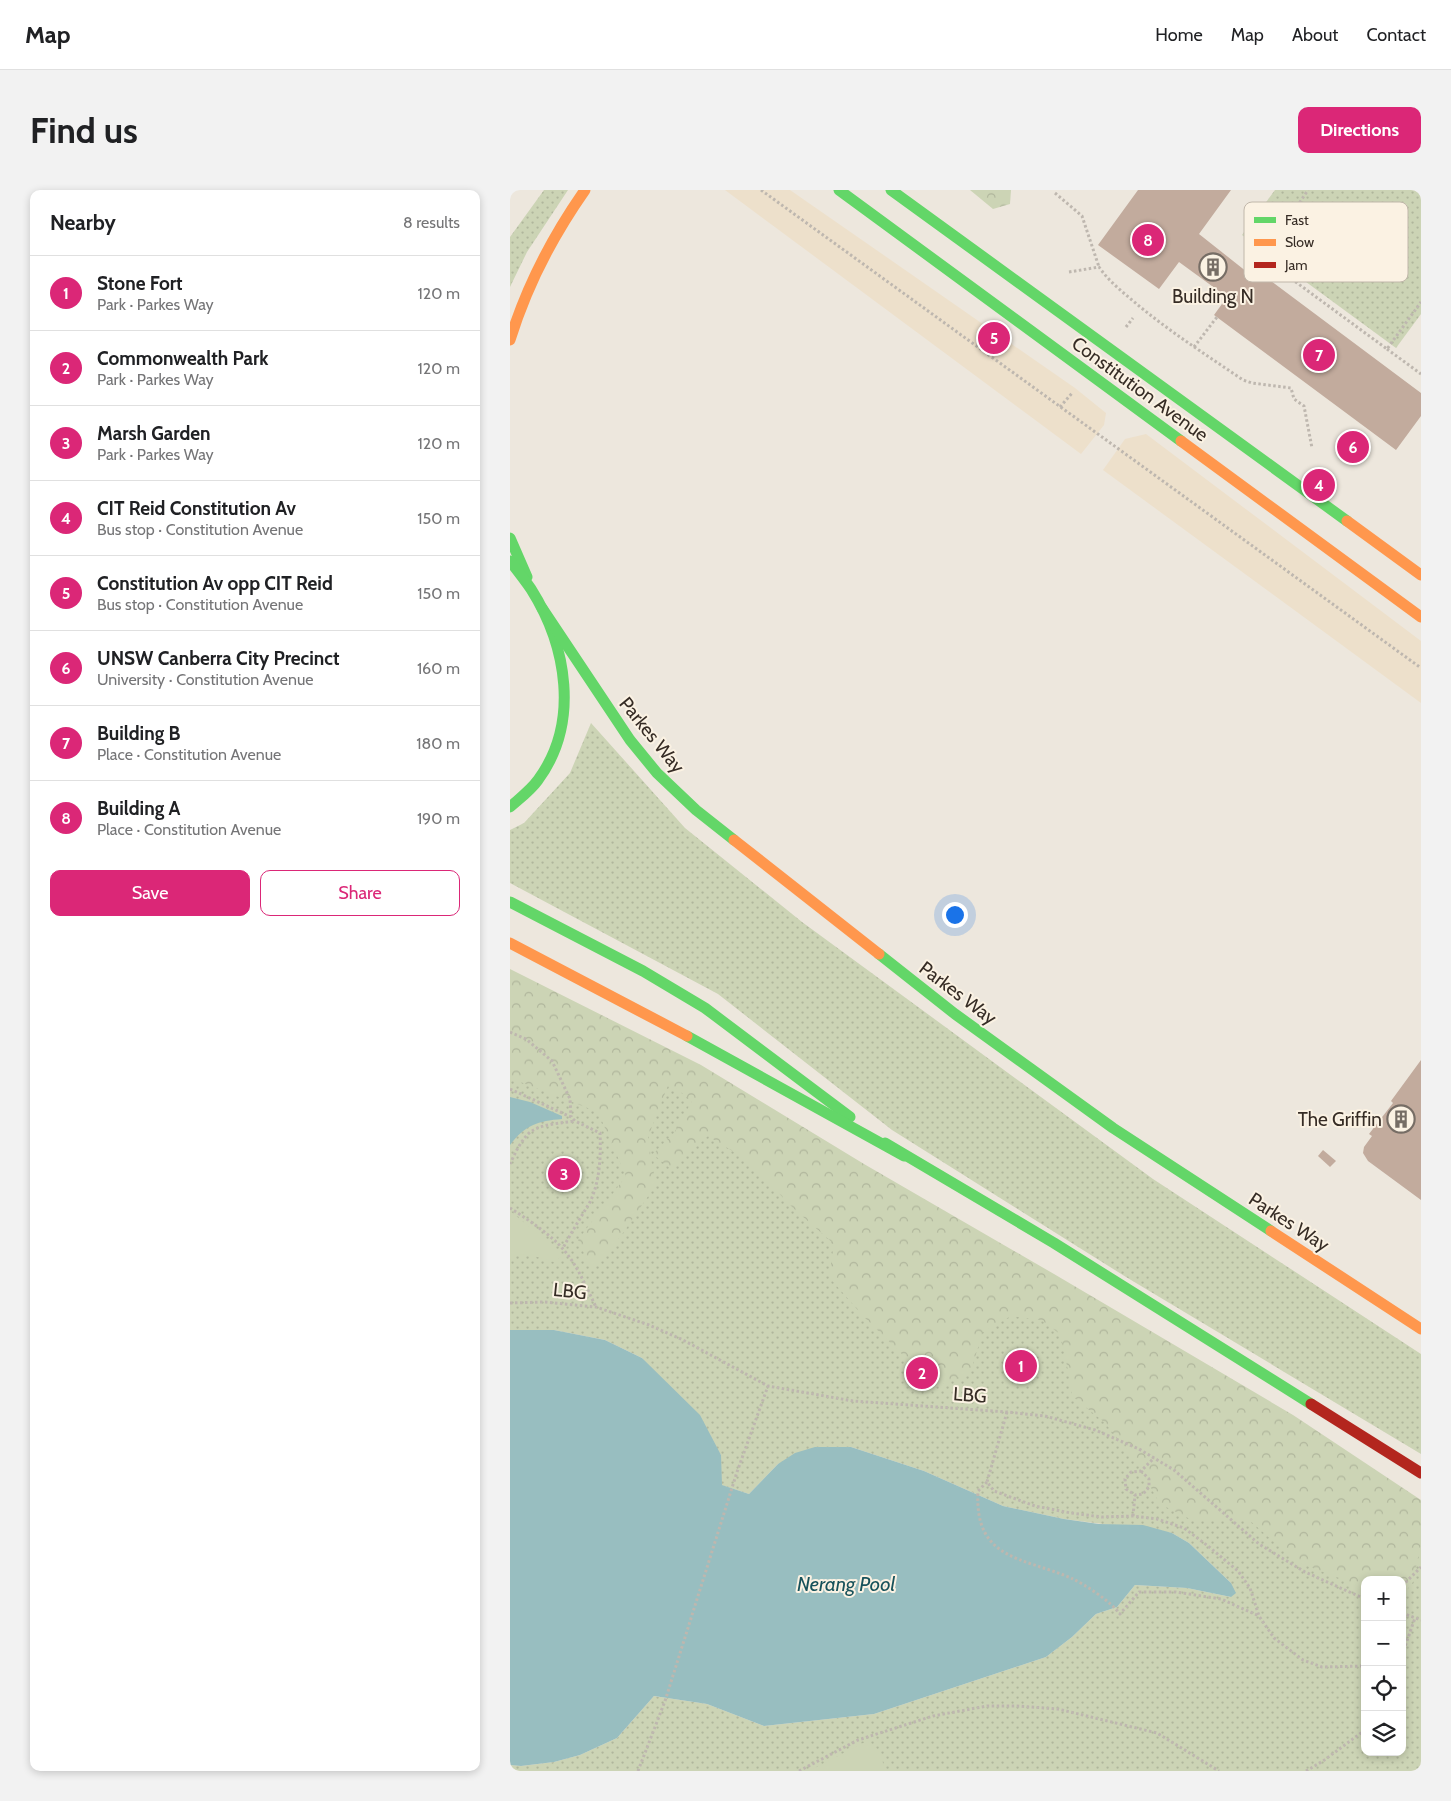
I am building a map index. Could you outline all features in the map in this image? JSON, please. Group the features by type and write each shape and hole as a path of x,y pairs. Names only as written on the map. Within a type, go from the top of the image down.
{"main road":[{"path":"510,340 533,276 570,210 585,190"},
{"name":"Constitution Avenue","path":"839,190 1421,617"},
{"name":"Constitution Avenue","path":"890,190 1421,575"},
{"path":"510,538 557,644 563,665 566,688 563,727 557,748 540,778 529,791 510,807"},
{"path":"510,561 525,580 541,606"},
{"name":"Parkes Way","path":"541,606 630,740 657,773 696,810 955,1014 1097,1116 1421,1329"},
{"path":"510,902 643,971 705,1008 904,1156"},
{"path":"510,943 663,1022 904,1156 1054,1243 1421,1473"}],"path":[{"path":"761,190 1421,668"},
{"path":"1300,202 1308,190"},
{"path":"1055,193 1082,216 1099,267 1105,276 1148,314 1194,348 1243,380 1291,388 1294,399 1304,406 1312,448"},
{"path":"1069,272 1099,267"},
{"path":"1296,282 1421,374"},
{"path":"1387,349 1421,302"},
{"path":"1194,348 1217,317"},
{"path":"510,1032 526,1039 552,1061 570,1099 572,1117"},
{"path":"510,1089 572,1117 575,1121 600,1133 601,1155 591,1200 562,1248"},
{"path":"510,1164 518,1148 531,1131 554,1124 575,1121"},
{"path":"510,1208 529,1220 562,1248 580,1273 596,1307"},
{"name":"LBG","path":"510,1303 544,1302 596,1307 649,1324 768,1386 853,1401 1045,1416 1095,1430 1139,1449 1174,1470 1259,1544 1305,1572 1361,1598"},
{"path":"638,1771 665,1701 737,1472 768,1386"},
{"path":"1007,1412 987,1482 978,1491 977,1506 980,1522 989,1539 998,1549 1012,1558 1072,1578 1088,1588 1120,1614 1139,1592 1176,1592 1221,1599 1259,1616"},
{"path":"1141,1471 1149,1479 1149,1487 1143,1494 1134,1495 1126,1489 1125,1479 1131,1472 1141,1471 1154,1458"},
{"path":"987,1482 994,1491 1035,1506 1071,1513 1132,1516 1157,1520 1184,1528 1238,1571 1250,1588 1259,1616 1274,1638 1303,1660 1322,1667 1361,1666"},
{"path":"1132,1516 1134,1495"},
{"path":"1406,1582 1421,1568"},
{"path":"1406,1615 1421,1620"},
{"path":"1406,1644 1415,1618"},
{"path":"799,1771 858,1740 933,1716 987,1706 1017,1706 1058,1709 1157,1733 1219,1771"},
{"path":"1306,1771 1361,1733"}],"green space":[{"path":"544,190 568,190 527,252 510,287 510,237"},
{"path":"970,190 1011,190 1010,204 993,209"},
{"path":"1275,190 1421,190 1421,314 1396,348 1306,282 1408,282 1408,202 1266,202"},
{"path":"591,723 685,828 802,922 1153,1179 1421,1354 1421,1454 1126,1277 892,1130 718,994 510,883 510,830 524,823 570,773"},
{"path":"510,969 701,1065 864,1164 1293,1415 1421,1500 1421,1543 1413,1582 1406,1591 1406,1576 1361,1576 1361,1594 1347,1581 1297,1562 1248,1519 1190,1519 1160,1504 1135,1459 1104,1422 1072,1396 1060,1334 1041,1320 1011,1316 983,1332 970,1373 928,1390 906,1358 864,1317 829,1277 834,1244 793,1208 747,1160 708,1136 671,1169 653,1154 674,1133 692,1101 669,1083 648,1137 655,1186 623,1233 592,1271 578,1240 626,1176 598,1112 510,1078"},
{"path":"510,981 1421,1525 1421,1771 510,1771 510,1765 521,1766 554,1762 580,1755 617,1738 654,1696 707,1704 764,1726 874,1714 1046,1657 1072,1637 1096,1614 1117,1607 1135,1585 1187,1588 1231,1597 1231,1583 1189,1543 1172,1533 1064,1519 1003,1506 924,1471 851,1447 778,1464 749,1494 721,1485 721,1455 642,1358 605,1340 554,1330 510,1330"},
{"path":"510,1211 542,1237 561,1257 554,1262 526,1255 510,1257"},
{"path":"863,1743 873,1744 882,1756 884,1771 809,1771"}],"shaded area":[{"path":"725,190 790,190 1075,388 1106,413 1104,425 1081,454"},
{"path":"1146,434 1421,641 1421,703 1103,470 1125,439"}],"water":[{"path":"510,1097 530,1102 562,1116 562,1119 533,1125 521,1133 510,1145"},
{"name":"Nerang Pool","path":"510,1330 554,1330 605,1340 642,1358 700,1415 721,1455 722,1485 749,1494 778,1464 795,1453 815,1447 851,1447 924,1471 1003,1506 1064,1519 1099,1524 1143,1525 1172,1533 1189,1543 1231,1583 1236,1593 1231,1597 1187,1588 1135,1585 1117,1607 1096,1614 1072,1637 1046,1657 874,1714 764,1726 707,1704 654,1696 617,1738 580,1755 554,1762 521,1766 510,1765"}],"building":[{"path":"1138,190 1231,190 1199,234 1244,270 1244,282 1272,282 1421,393 1421,416 1396,450 1214,315 1227,297 1179,262 1159,289 1098,245"},
{"name":"The Griffin","path":"1421,1060 1421,1200 1368,1161 1363,1153 1364,1147 1372,1136 1369,1134 1393,1103 1391,1101"},
{"path":"1323,1150 1336,1161 1330,1167 1318,1156"}],"traffic: fast":[{"path":"839,190 1181,441"},
{"path":"891,190 1347,521"},
{"path":"510,538 527,577"},
{"path":"510,561 531,589 543,611 560,659 564,684 564,710 560,734 551,758 535,784 510,807"},
{"path":"542,608 630,740 657,773 696,810 734,840"},
{"path":"510,902 643,971 705,1008 850,1117"},
{"path":"879,954 955,1014 1113,1128 1271,1231"},
{"path":"687,1036 904,1156"},
{"path":"885,1143 1054,1243 1311,1404"}],"traffic: slow":[{"path":"510,340 532,281 551,244 585,190"},
{"path":"1181,441 1421,617"},
{"path":"1347,521 1421,575"},
{"path":"734,840 879,954"},
{"path":"510,943 687,1036"},
{"path":"1271,1231 1421,1329"}],"traffic: jam":[{"path":"1311,1404 1421,1473"}],"place":[{"name":"Building A","path":"1148,240"},
{"name":"Building N","path":"1213,267"},
{"name":"Constitution Av opp CIT Reid","path":"994,338"},
{"name":"Building B","path":"1319,355"},
{"name":"UNSW Canberra City Precinct","path":"1353,447"},
{"name":"CIT Reid Constitution Av","path":"1319,485"},
{"name":"The Griffin","path":"1401,1119"},
{"name":"Marsh Garden","path":"564,1174"},
{"name":"Stone Fort","path":"1021,1366"},
{"name":"Commonwealth Park","path":"922,1373"}]}
